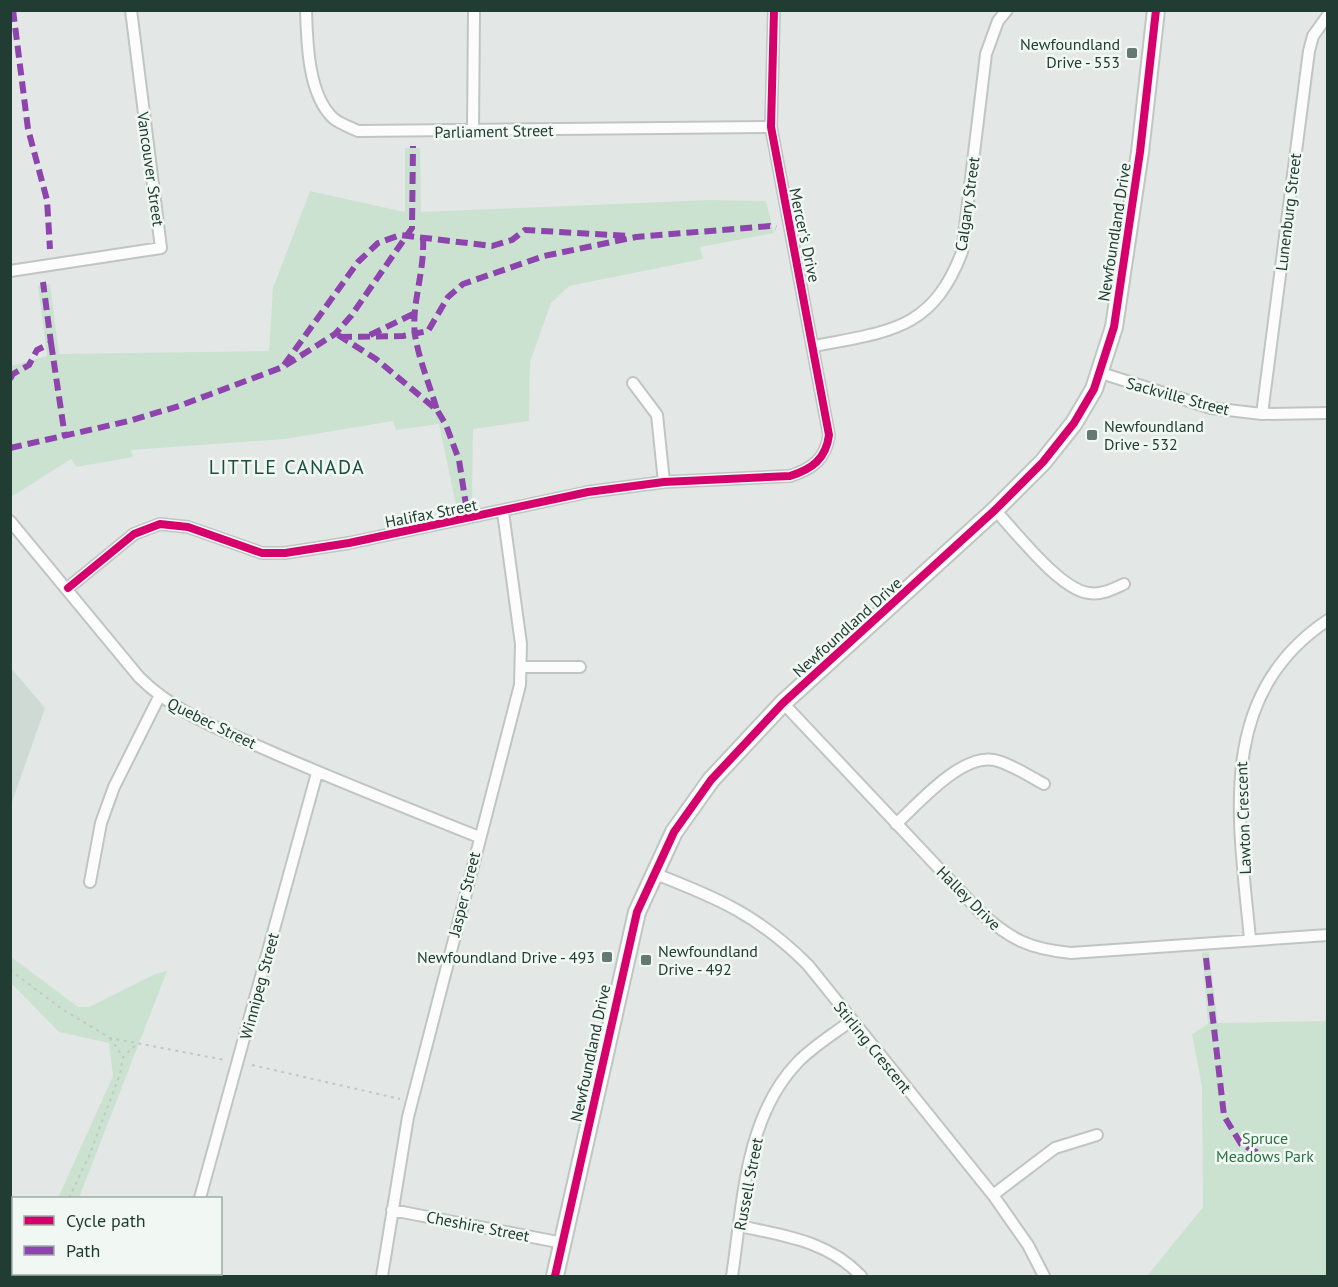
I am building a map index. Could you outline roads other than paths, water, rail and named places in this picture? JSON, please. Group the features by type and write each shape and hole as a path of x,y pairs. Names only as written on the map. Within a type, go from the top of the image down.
{"street":[{"name":"Vancouver Street","path":"10,271 161,248 130,10"},
{"name":"Parliament Street","path":"306,10 316,89 324,107 334,118 358,131 771,127"},
{"path":"473,130 474,10"},
{"name":"Mercer's Drive","path":"774,10 771,127 829,435 828,447 819,461"},
{"name":"Calgary Street","path":"814,346 879,333 910,322 936,302 952,278 962,252 986,54 998,21 1007,10"},
{"name":"Newfoundland Drive","path":"555,1276 637,912 653,873 674,832 711,780 783,703 995,510 1062,439 1085,406 1101,373 1114,327 1140,152 1156,10"},
{"name":"Lunenburg Street","path":"1262,414 1309,51 1313,36 1328,15"},
{"name":"Sackville Street","path":"1101,373 1211,408 1262,414 1328,413"},
{"path":"633,383 657,415 664,482"},
{"name":"Halifax Street","path":"68,588 134,534 160,525 188,527 262,553 285,553 503,512 588,492 664,482 790,476 806,471 819,461"},
{"path":"995,510 1057,575 1079,591 1098,593 1124,584"},
{"name":"Jasper Street","path":"382,1276 408,1117 478,837 505,746 522,666 503,512"},
{"name":"Quebec Street","path":"10,521 68,588 138,676 159,697 201,722 317,773 478,837"},
{"name":"Lawton Crescent","path":"1250,939 1240,797 1242,750 1253,708 1274,670 1305,635 1328,620"},
{"path":"522,666 580,667"},
{"path":"90,882 101,823 114,787 159,697"},
{"name":"Halley Drive","path":"783,703 1001,932 1039,950 1071,954 1328,935"},
{"path":"896,824 959,769 976,760 999,761 1044,784"},
{"name":"Winnipeg Street","path":"200,1197 317,773"},
{"name":"Stirling Crescent","path":"653,873 740,910 762,923 807,965 993,1195 1028,1245 1044,1276"},
{"name":"Russell Street","path":"732,1276 750,1156 772,1099 796,1063 852,1020"},
{"path":"993,1195 1054,1148 1097,1135"},
{"name":"Cheshire Street","path":"392,1210 563,1243"},
{"path":"740,1226 808,1241 840,1257 861,1276"}],"place":[{"name":"Newfoundland Drive - 553","path":"1132,53"},
{"name":"Newfoundland Drive - 532","path":"1092,435"},
{"name":"Newfoundland Drive - 493","path":"607,957"},
{"name":"Newfoundland Drive - 492","path":"646,960"}],"district":[{"name":"LITTLE CANADA","path":"287,467"}],"park label":[{"name":"Spruce Meadows Park","path":"1265,1147"}]}
